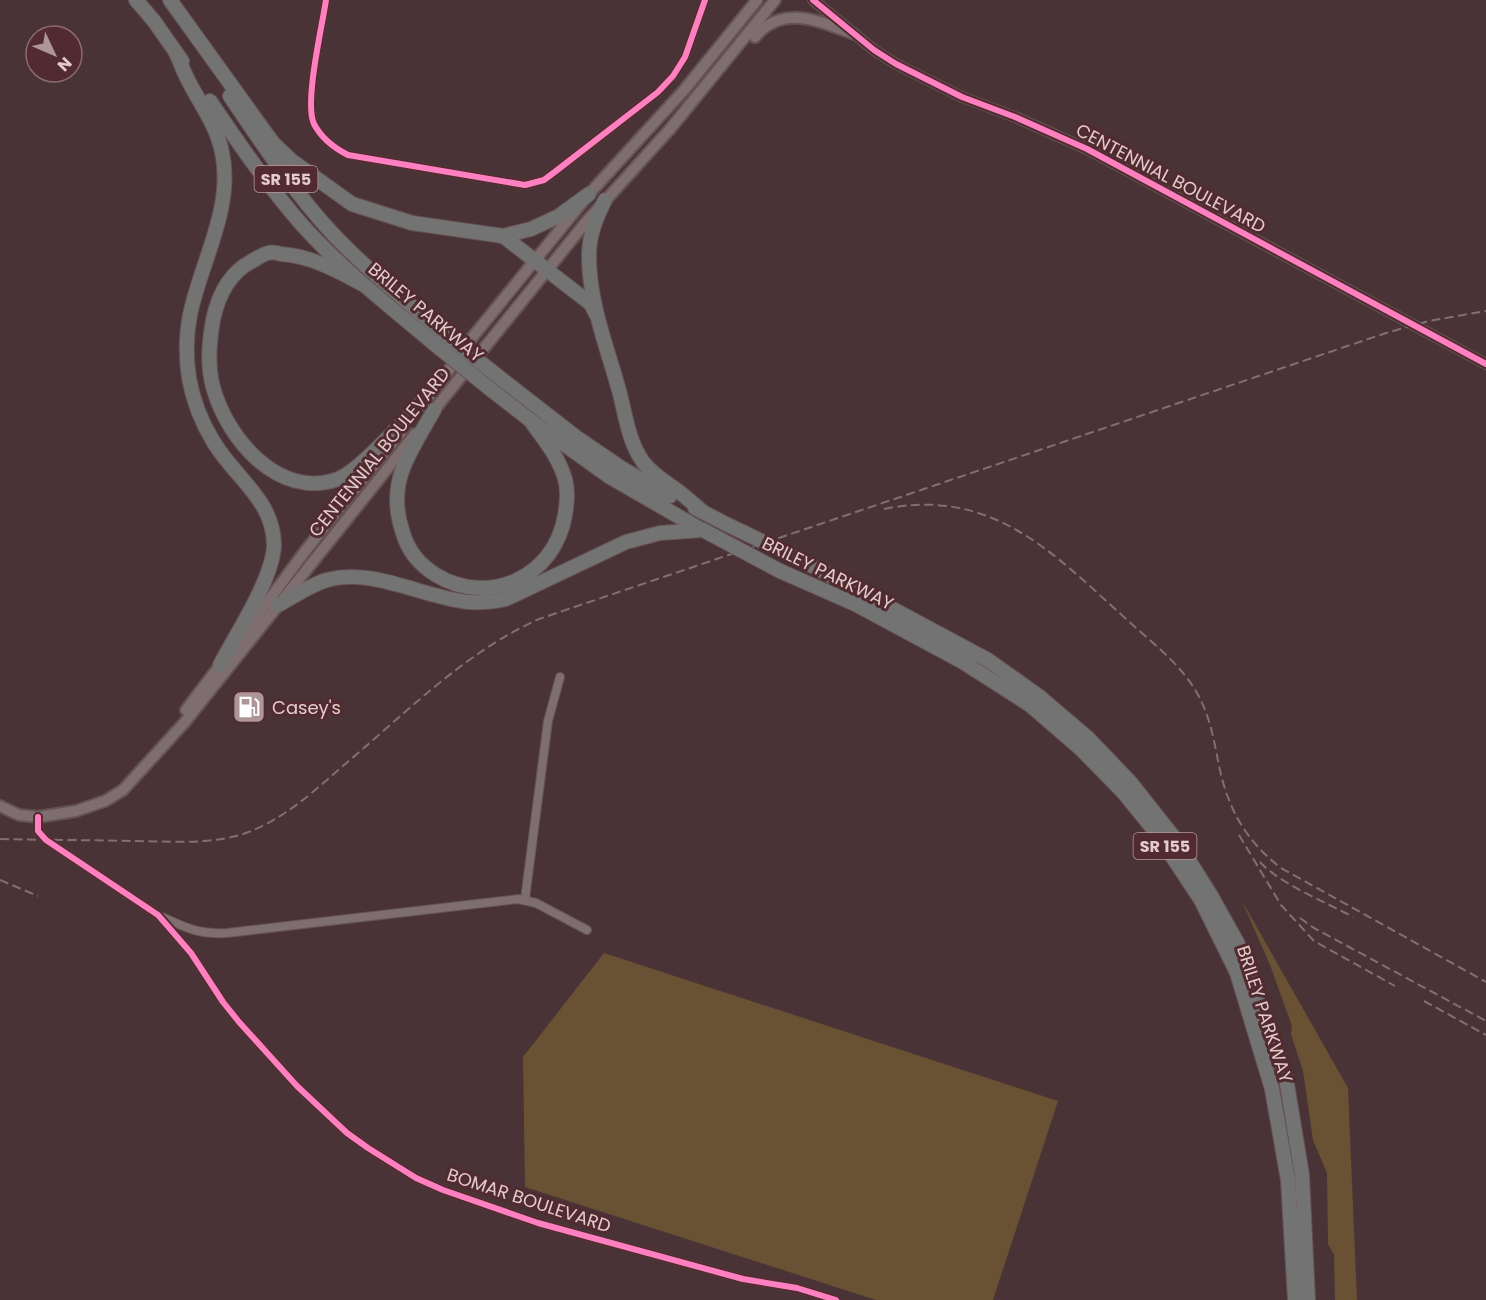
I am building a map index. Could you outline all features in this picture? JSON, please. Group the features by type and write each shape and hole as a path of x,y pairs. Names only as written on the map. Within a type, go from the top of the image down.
{"highway":[{"name":"BRILEY PARKWAY","path":"136,0 176,53 259,173 304,227 362,284 494,392 610,477 703,531 780,571 855,604 963,662 1030,705 1096,764 1124,793 1158,835 1201,900 1232,963 1272,1089 1288,1180 1295,1300"},
{"name":"BRILEY PARKWAY","path":"160,0 289,182 317,215 364,265 442,332 576,437 623,469 726,524 805,562 988,660 1040,697 1088,738 1131,783 1176,840 1210,894 1238,944 1270,1029 1286,1078 1302,1175 1308,1300"},
{"path":"170,0 273,142 292,161 352,204 412,223 503,236 531,229 559,216 589,195"},
{"path":"176,53 187,79 208,113 222,151 225,176 223,202 189,315 187,344 189,379 198,410 214,442 262,503 271,523 274,546 262,590 220,665"},
{"path":"605,200 596,218 589,257 598,318 628,430 634,448 645,464 661,480 703,512"},
{"path":"503,236 591,304 598,318"},
{"path":"362,284 320,262 293,254 268,253 243,266 221,292 209,339 209,364 220,410 248,450 269,469 285,478 302,483 322,484 341,478 380,444 442,379"},
{"path":"434,410 402,471 397,496 397,516 405,542 416,558 430,571 447,582 487,589 506,585 524,577 540,565 560,536 567,502 566,480 558,461 530,420"},
{"path":"278,605 328,580 350,578 369,579 467,602 496,601 525,591 626,542 660,533 703,531"}],"main road":[{"name":"CENTENNIAL BOULEVARD","path":"173,734 184,712 249,629 268,600 471,339 589,195 685,89 757,0"},
{"name":"CENTENNIAL BOULEVARD","path":"0,806 19,814 38,817 76,811 105,801 123,790 138,776 185,722 547,270 605,200 670,129 776,0"},
{"path":"670,129 702,102 764,26 784,19 804,17 854,34"}],"street":[{"path":"326,0 310,105 314,124 329,145 348,155 525,185 544,180 665,84 685,57 705,0"},
{"name":"CENTENNIAL BOULEVARD","path":"813,0 854,34 896,64 963,97 1016,117 1087,149 1486,364"},
{"path":"525,899 548,721 560,677"},
{"name":"BOMAR BOULEVARD","path":"38,817 38,831 46,840 158,915 191,952 238,1022 297,1086 354,1138 416,1178 443,1190 537,1223 742,1279 797,1288 836,1300"},
{"path":"158,915 195,932 209,934 506,899 525,899 587,930"}],"shaded area":[{"path":"1242,901 1348,1088 1357,1300 1335,1300 1334,1255 1328,1244 1327,1173 1313,1140 1303,1071 1291,1034 1292,1026 1270,965"},
{"path":"604,953 1058,1101 993,1300 876,1300 525,1187 523,1057"}],"railway":[{"path":"0,839 186,842 240,835 269,823 295,806 461,666 486,648 539,619 1386,333 1429,321 1486,311"},
{"path":"884,509 922,505 957,508 989,517 1018,531 1046,549 1154,644 1190,682 1208,719 1223,782 1233,810 1248,835 1269,858 1281,868 1486,982"},
{"path":"1239,835 1281,905 1314,941 1395,986"},
{"path":"1260,862 1279,878 1353,917"},
{"path":"0,880 38,896"},
{"path":"1300,918 1314,928 1486,1021"},
{"path":"1424,1001 1486,1035"}],"cycle path":[{"path":"326,0 312,83 311,114 314,124 329,143 348,155 525,185 544,180 658,92 673,76 685,57 705,0"},
{"path":"813,0 874,50 896,64 962,97 1015,117 1087,149 1486,364"},
{"path":"38,817 38,831 46,840 158,915 191,953 239,1022 297,1086 347,1133 416,1178 443,1190 538,1223 743,1279 797,1288 836,1300"}],"place":[{"name":"Casey's","path":"249,707"}]}
